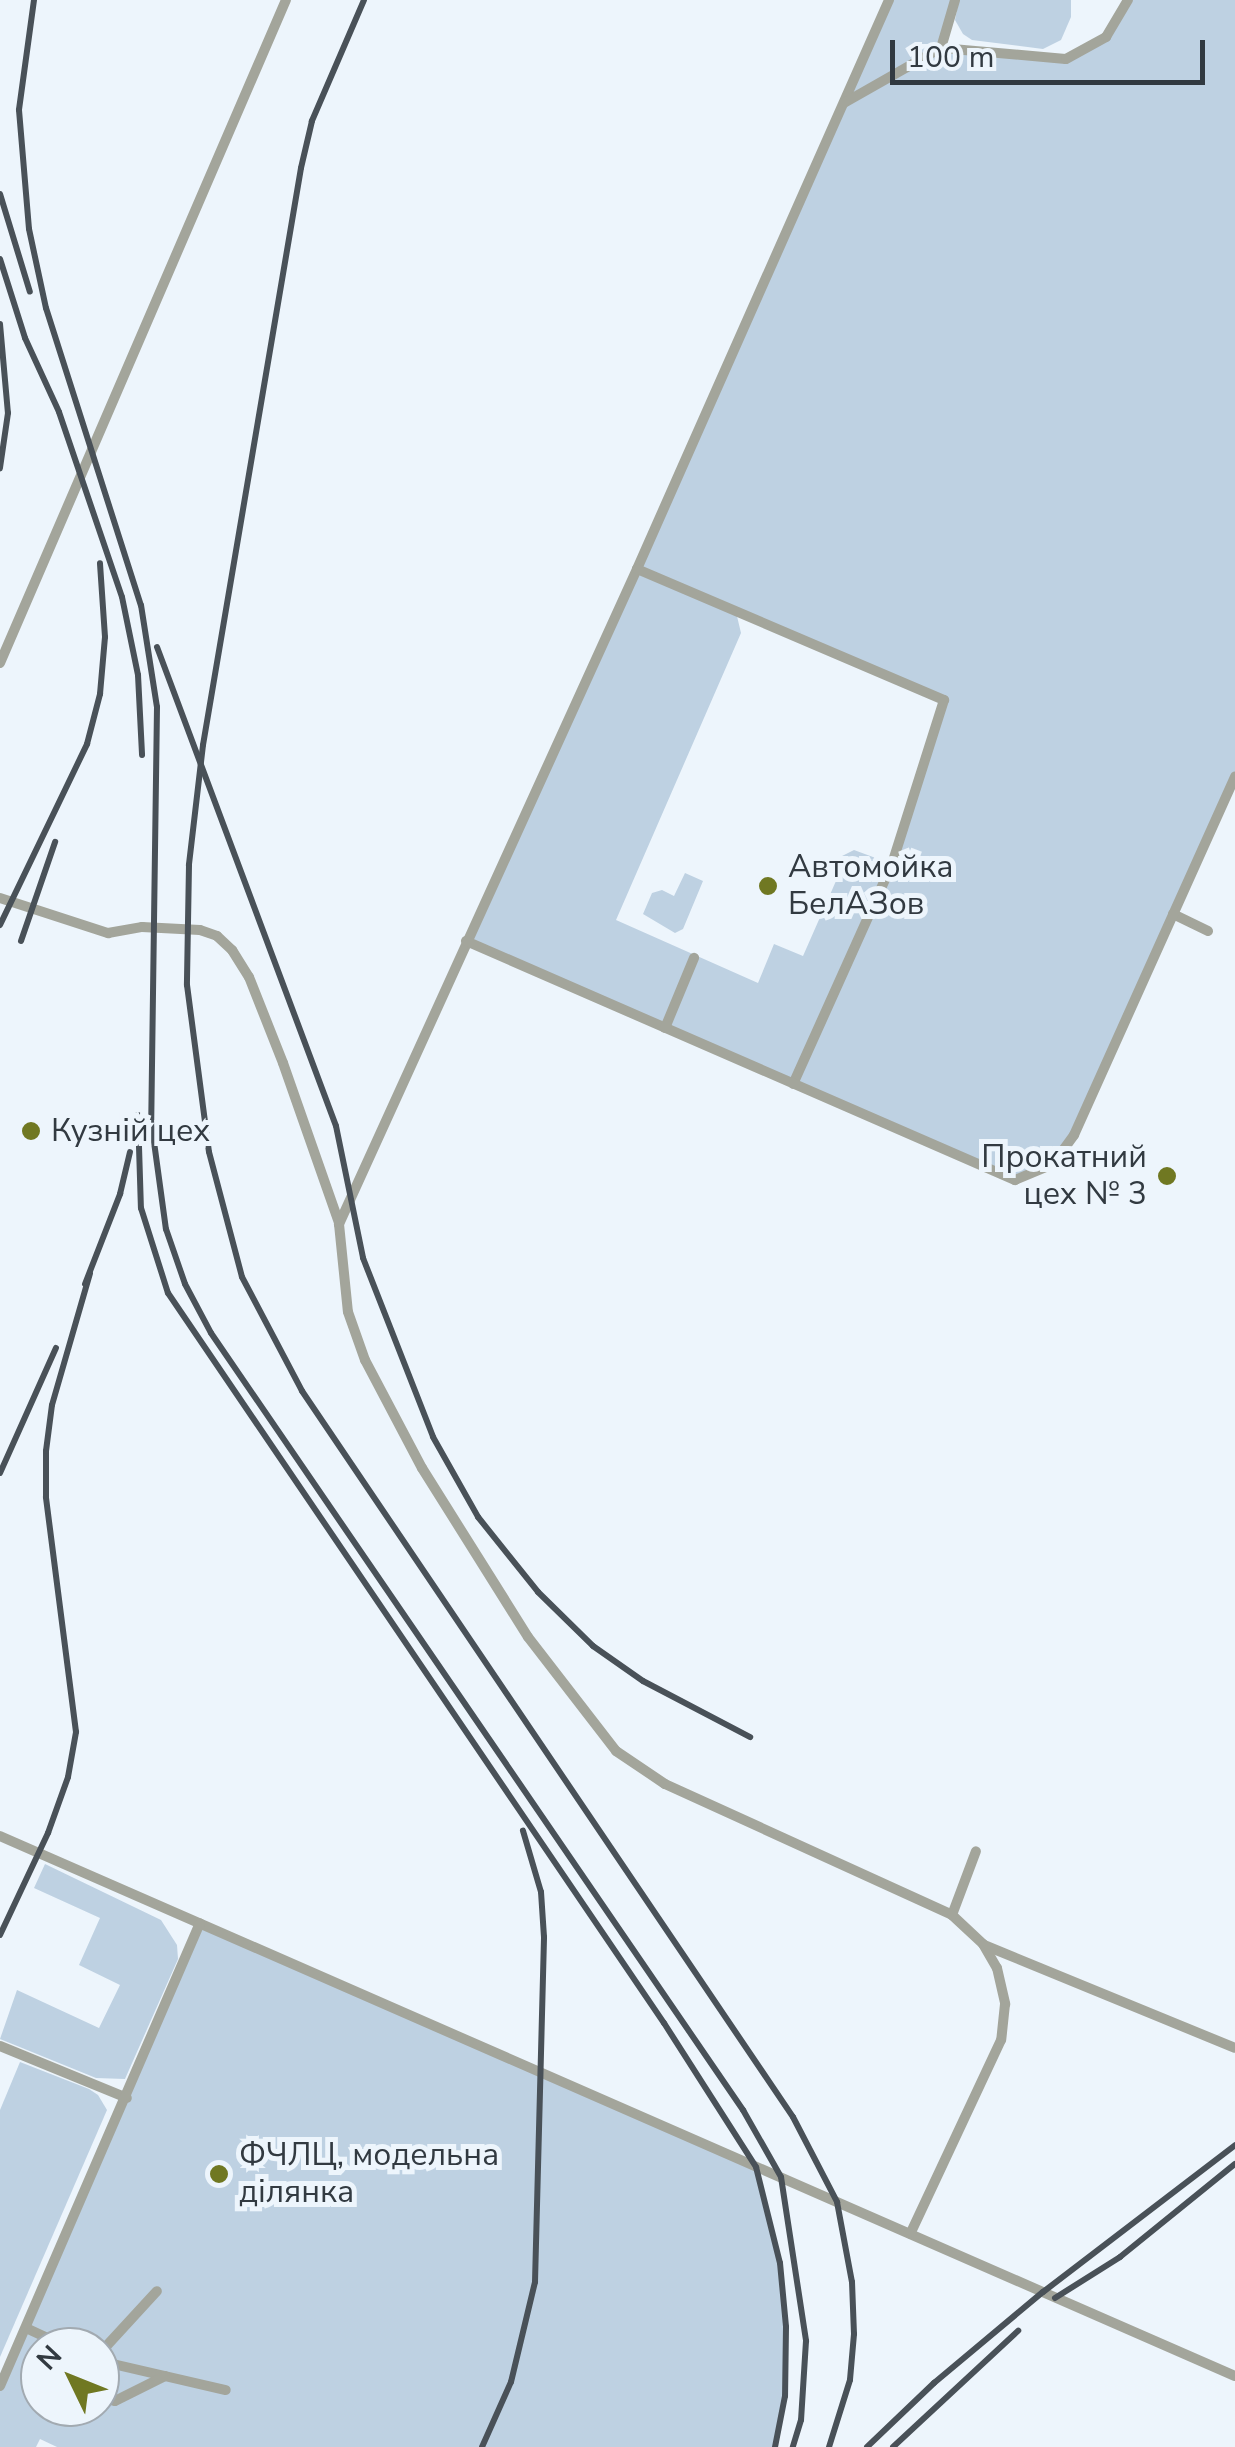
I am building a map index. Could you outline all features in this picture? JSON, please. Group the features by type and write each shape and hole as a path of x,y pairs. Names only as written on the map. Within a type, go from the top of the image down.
{"lane":[{"path":"0,663 286,0"},
{"path":"340,1224 637,570 889,0"},
{"path":"941,48 955,0"},
{"path":"843,103 941,48 1066,60 1106,37 1128,0"},
{"path":"637,570 944,700 892,864 793,1084"},
{"path":"466,941 1015,1180 1054,1164 1074,1135 1235,776"},
{"path":"0,898 108,933 142,927 200,930 216,936 232,950 269,1028 340,1224 348,1312 365,1360 422,1468 528,1637 616,1751 665,1784 952,1915 983,1944 997,1968 1005,2004 1001,2040 910,2234"},
{"path":"1172,914 1208,931"},
{"path":"665,1028 694,958"},
{"path":"0,1836 1235,2376"},
{"path":"952,1915 976,1851"},
{"path":"26,2327 200,1923"},
{"path":"983,1944 1235,2048"},
{"path":"2,2052 127,2098"},
{"path":"120,2331 157,2291"},
{"path":"0,2386 20,2341"},
{"path":"120,2366 226,2390"},
{"path":"120,2399 165,2376"}],"shaded area":[{"path":"889,0 955,0 941,47 1066,59 1106,37 1128,0 1235,0 1235,774 1074,1135 1053,1164 1015,1180 466,941","holes":["736,612 944,700 892,864 854,850 842,856 837,862 843,865 803,956 774,944 758,983 616,920 741,633"]},
{"path":"959,0 1071,0 1071,17 1061,40 1043,49 972,40 955,20"},
{"path":"685,873 703,881 683,929 675,933 643,914 652,893 662,890 674,896"},
{"path":"45,1864 161,1920 177,1945 178,1959 125,2079 96,2078 0,2039 17,1990 99,2028 120,1985 79,1965 100,1918 34,1888"},
{"path":"200,1923 756,2167 780,2263 786,2327 785,2396 775,2447 57,2447 40,2439 36,2447 0,2447 0,2384 20,2338 20,2427 120,2427 120,2327 25,2327"},
{"path":"20,2062 89,2089 107,2110 0,2357 0,2110"}],"railway":[{"path":"34,0 19,110 29,229 46,308 141,605 157,707 151,1120 166,1229 185,1284 211,1333 743,2110 781,2177 806,2341 801,2420 793,2447"},
{"path":"364,0 312,121 301,168 203,745 189,865 187,985 209,1152 242,1277 302,1391 793,2117 837,2202 852,2282 854,2334 850,2380 829,2447"},
{"path":"0,194 30,292"},
{"path":"0,259 25,338 59,412 122,597 138,675 142,755"},
{"path":"0,324 8,413 0,468"},
{"path":"0,925 87,744 100,694 105,637 100,563"},
{"path":"157,647 336,1126 363,1258 433,1437 478,1517 538,1592 593,1646 643,1681 750,1737"},
{"path":"21,941 55,842"},
{"path":"138,1115 141,1208 168,1293 664,2023 756,2167 780,2263 786,2327 785,2396 775,2447"},
{"path":"85,1284 120,1194 130,1152"},
{"path":"0,1935 48,1833 68,1777 76,1732 46,1497 46,1451 52,1405 90,1273"},
{"path":"0,1473 56,1348"},
{"path":"482,2447 511,2382 535,2282 544,1937 541,1892 523,1831"},
{"path":"867,2447 934,2383 1043,2292 1235,2145"},
{"path":"1055,2298 1120,2257 1235,2164"},
{"path":"893,2447 1018,2331"}],"place":[{"name":"Автомойка БелАЗов","path":"768,886"},
{"name":"Кузній цех","path":"31,1131"},
{"name":"Прокатний цех № 3","path":"1167,1176"},
{"name":"ФЧЛЦ, модельна ділянка","path":"219,2174"}]}
